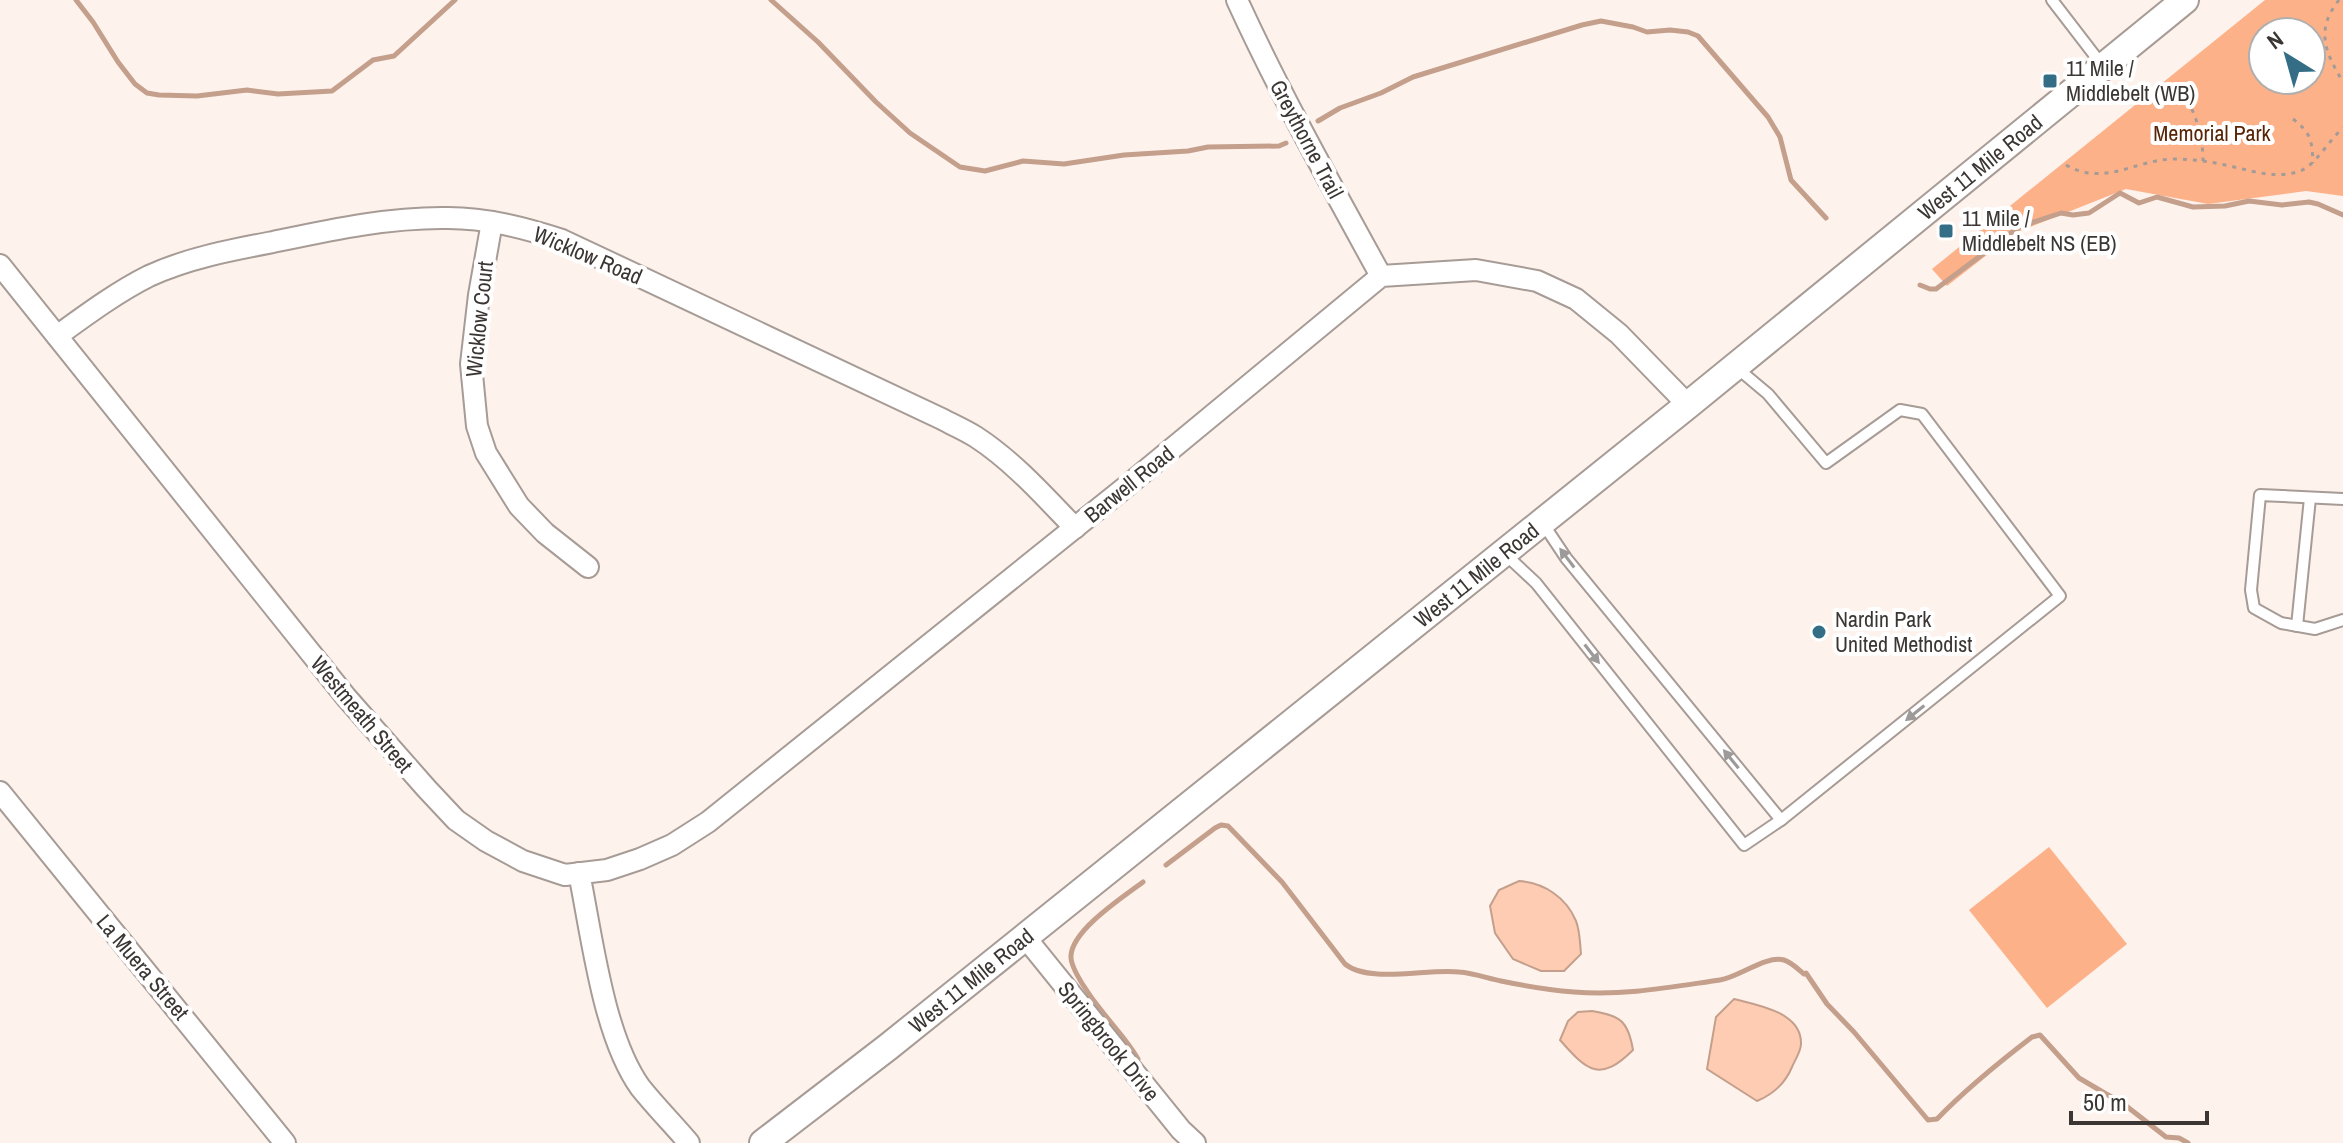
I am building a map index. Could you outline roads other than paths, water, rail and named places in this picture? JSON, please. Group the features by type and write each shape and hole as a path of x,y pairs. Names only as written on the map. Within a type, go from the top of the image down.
{"street":[{"name":"Greythorne Trail","path":"1237,0 1381,276"},
{"name":"West 11 Mile Road","path":"763,1143 1688,405 2103,67 2178,2"},
{"name":"Wicklow Road","path":"57,336 149,276 202,256 353,225 448,218 492,222 562,240 942,419 976,438 1001,457 1031,482 1075,528"},
{"name":"Wicklow Court","path":"492,222 471,364 477,426 486,453 519,506 545,533 588,567"},
{"name":"Westmeath Street","path":"0,265 346,697 436,799 456,820 523,861 565,875 579,873"},
{"path":"1381,276 1476,270 1537,281 1576,299 1619,334 1688,405"},
{"name":"Barwell Road","path":"579,873 607,870 640,859 672,845 708,822 1075,528 1381,276"},
{"name":"La Muera Street","path":"0,792 285,1143"},
{"path":"579,873 604,996 616,1038 639,1085 689,1143"},
{"name":"Springbrook Drive","path":"1025,937 1181,1130 1195,1143"}],"lane":[{"path":"2056,1 2103,67"},
{"path":"1504,553 1536,583 1744,845 1781,820 2060,596 1922,414 1900,410 1826,463 1768,394 1735,366"},
{"path":"2343,499 2260,495 2251,590 2254,608 2281,623 2315,629 2343,620"},
{"path":"2297,626 2310,498"},
{"path":"1542,522 1566,558 1781,820"}],"waterway":[{"path":"76,0 135,84 147,93 197,96 247,90 278,94 332,91 373,60 394,56 455,0"},
{"path":"771,0 910,133 960,167 985,171 1023,161 1064,164 1208,147 1279,146 1286,143"},
{"path":"1318,121 1340,108 1413,77 1582,25 1601,21 1647,32 1688,32 1698,36 1768,117 1780,137 1791,180 1826,218"},
{"path":"1920,285 1936,289 2019,227 2061,213 2089,213 2120,193 2139,203 2157,197 2193,207 2225,206 2249,201 2282,205 2309,202 2343,215"},
{"path":"1166,865 1215,828 1228,826 1282,882 1345,964 1369,973 1459,972 1547,989 1611,993 1720,980 1761,963 1784,960 1806,973 1827,1004 1928,1120 1937,1119 1995,1066 2032,1037 2040,1035 2079,1078 2125,1105 2166,1137 2179,1138 2188,1143"},
{"path":"1138,1059 1087,992 1071,956 1074,946 1089,925 1143,882"}],"place":[{"name":"11 Mile / Middlebelt (WB)","path":"2050,81"},
{"name":"11 Mile / Middlebelt NS (EB)","path":"1946,231"},
{"name":"Nardin Park United Methodist","path":"1819,632"}],"park label":[{"name":"Memorial Park","path":"2212,133"}]}
